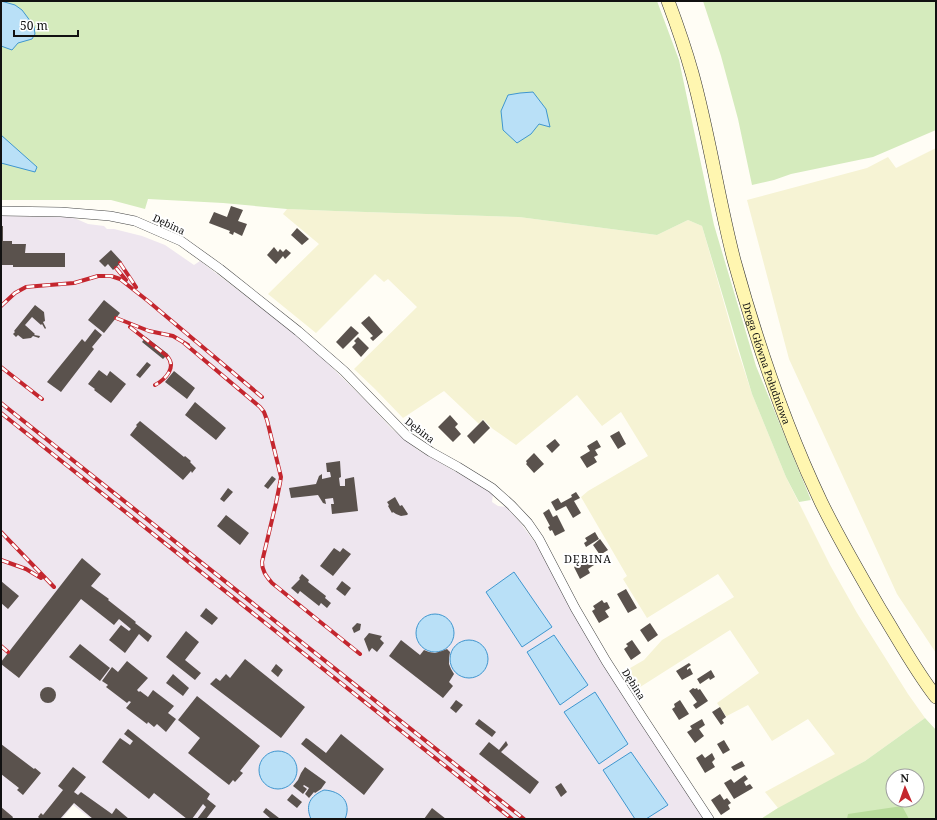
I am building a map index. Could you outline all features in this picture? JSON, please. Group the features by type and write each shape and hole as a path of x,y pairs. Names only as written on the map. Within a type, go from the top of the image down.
{"main road":[{"name":"Droga Główna Południowa","path":"668,1 692,74 732,251 752,325 794,441 821,502 851,560 907,654 936,697"}],"street":[{"name":"Dębina","path":"1,211 61,212 110,216 135,221 181,241 220,268 298,331 344,371 407,436 492,488 528,523 539,539 575,608 606,661 709,819"}],"shaded area":[{"path":"936,148 936,653 897,594 789,359 747,200 867,168 888,157 896,168"},
{"path":"287,209 519,217 657,235 688,220 702,226 736,345 752,394 786,477 830,565 857,613 908,694 925,718 865,761 761,819 778,808 765,792 835,754 808,719 772,741 748,705 721,719 726,716 717,703 759,673 730,630 637,689 625,671 644,660 662,640 734,597 718,574 647,618 623,579 627,576 581,497 588,491 648,456 621,412 602,426 577,395 516,445 493,429 483,419 479,424 444,391 403,418 354,369 417,307 388,279 384,282 375,274 316,333 268,294 319,244 283,214"},
{"path":"1,216 72,217 88,224 104,226 107,229 114,229 142,236 165,245 194,265 200,261 310,346 392,429 418,450 493,494 492,502 498,506 506,507 519,521 536,544 598,657 704,819 91,819 73,805 62,819 1,819"}],"green space":[{"path":"1,1 657,1 679,60 714,225 756,366 811,500 799,502 786,477 752,394 702,226 688,220 657,235 519,217 287,209 223,203 148,199 145,209 111,200 1,200"},
{"path":"703,1 936,1 936,130 873,157 791,174 752,185 738,119 721,56"},
{"path":"925,718 936,730 936,819 761,819 778,808 865,761"},
{"path":"888,808 903,808 909,819 847,819 848,814"}],"water":[{"path":"1,1 15,5 22,10 34,26 35,34 32,39 18,43 12,50 1,46"},
{"path":"533,92 546,109 550,127 539,124 531,134 517,143 503,130 501,111 508,95"},
{"path":"1,135 37,167 35,172 1,163"},
{"path":"514,572 552,627 522,647 486,592"},
{"path":"431,614 439,614 449,619 453,626 453,640 449,647 439,652 431,652 421,647 419,644 416,637 416,629 421,619 424,617"},
{"path":"554,635 588,685 560,705 527,652"},
{"path":"465,640 473,640 483,645 487,652 487,666 483,673 473,678 465,678 455,673 453,670 450,663 450,655 455,645 458,643"},
{"path":"595,692 628,744 599,764 564,712"},
{"path":"274,751 282,751 292,756 296,763 296,777 292,784 282,789 274,789 264,784 262,781 259,774 259,766 264,756 267,754"},
{"path":"631,752 668,805 646,819 635,819 603,770"},
{"path":"324,790 340,795 344,798 347,807 345,819 311,819 309,814 310,802 315,795"}],"building":[{"path":"231,206 243,210 238,221 247,224 242,236 234,232 233,235 229,233 230,231 209,223 214,212 227,217"},
{"path":"1,226 3,226 3,241 12,241 12,244 26,244 25,253 65,253 65,267 13,267 13,265 1,265"},
{"path":"297,228 309,239 302,245 291,235"},
{"path":"274,247 278,252 280,249 283,252 286,249 291,253 285,259 283,256 276,264 267,255"},
{"path":"111,250 122,262 113,270 108,264 105,267 99,261"},
{"path":"104,300 120,313 104,333 88,320"},
{"path":"35,305 44,312 45,321 43,322 46,328 45,329 42,324 41,325 32,317 25,325 35,334 34,335 40,336 39,338 33,336 31,338 23,339 18,335 16,337 13,334 15,332 14,331"},
{"path":"369,316 383,332 373,341 370,338 373,336 361,323"},
{"path":"351,326 359,333 343,349 336,342"},
{"path":"95,329 102,335 92,347 94,349 61,392 47,382 82,339 85,342"},
{"path":"146,337 168,354 163,359 142,342"},
{"path":"358,337 369,348 361,357 352,347 356,343 354,341"},
{"path":"147,362 151,365 140,378 136,375"},
{"path":"99,370 107,376 110,371 126,384 111,403 88,384"},
{"path":"174,371 195,388 187,399 165,382"},
{"path":"195,402 226,428 216,440 185,415"},
{"path":"450,415 458,424 455,427 461,434 453,442 438,427"},
{"path":"483,420 490,428 474,444 467,436"},
{"path":"140,421 191,461 190,462 196,468 192,473 191,471 183,480 130,435"},
{"path":"619,431 626,444 618,449 610,436"},
{"path":"555,439 560,445 552,453 546,446"},
{"path":"597,440 601,447 595,450 598,455 594,457 597,462 587,468 580,457 590,451 587,446"},
{"path":"534,453 544,464 534,473 526,464 526,461"},
{"path":"340,461 340,486 345,486 345,479 354,477 358,511 332,514 331,504 334,504 333,498 325,499 326,504 323,503 318,495 291,498 289,488 316,484 319,476 322,474 322,479 331,477 330,472 327,472 326,463"},
{"path":"272,476 276,479 268,489 264,486"},
{"path":"228,488 233,492 224,502 220,499"},
{"path":"576,492 580,498 574,501 581,513 573,518 566,506 556,511 551,502 558,498 561,503 572,497 571,495"},
{"path":"395,497 400,506 402,505 408,514 407,515 401,516 393,512 392,513 387,502"},
{"path":"549,509 553,517 557,515 565,531 555,536 552,530 550,531 548,527 550,526 543,513"},
{"path":"226,515 249,533 240,545 217,526"},
{"path":"595,532 599,539 586,547 584,543 587,541 585,538"},
{"path":"600,539 608,550 600,555 593,545"},
{"path":"334,548 340,552 343,548 351,554 333,576 320,566"},
{"path":"82,558 101,574 91,586 109,599 108,600 152,636 148,642 139,634 125,653 109,640 121,625 129,631 131,629 119,619 114,625 81,599 19,678 1,664 1,662"},
{"path":"590,558 594,565 588,569 590,573 580,579 574,567 578,565 577,562 581,560 582,562"},
{"path":"302,574 309,580 308,582 326,596 325,598 331,603 327,608 321,603 319,606 300,591 298,594 291,588 300,579 299,578"},
{"path":"1,581 19,596 8,609 1,603"},
{"path":"342,581 351,588 345,596 336,589"},
{"path":"626,589 637,608 628,613 617,594"},
{"path":"602,600 604,603 607,602 610,608 605,611 609,617 599,623 592,611 595,609 593,606"},
{"path":"206,608 218,618 212,625 200,616"},
{"path":"357,623 361,624 360,630 354,633 352,628"},
{"path":"650,623 658,635 648,642 640,630"},
{"path":"186,631 199,642 185,660 201,673 195,680 166,657"},
{"path":"369,633 382,636 380,639 384,643 377,652 372,648 369,652 364,639"},
{"path":"401,640 420,655 424,650 435,653 447,649 450,652 449,664 454,674 449,682 453,686 443,698 389,656"},
{"path":"632,640 641,653 631,660 624,649 628,646 626,644"},
{"path":"80,644 110,668 100,681 69,657"},
{"path":"245,659 305,707 281,738 210,684 216,678 220,681 226,674 230,678"},
{"path":"127,661 148,678 137,690 139,692 140,691 148,697 153,690 174,706 168,713 176,719 166,732 157,724 154,727 148,722 147,724 126,708 131,702 129,701 127,703 106,687 108,685 102,681 112,667 118,672"},
{"path":"689,663 691,665 687,668 687,670 690,668 693,674 682,680 676,671"},
{"path":"276,664 283,670 278,677 271,671"},
{"path":"711,670 715,677 710,680 709,678 700,684 697,679"},
{"path":"173,674 189,688 183,696 166,683"},
{"path":"48,687 54,689 56,695 54,701 48,703 42,701 40,695 42,689"},
{"path":"693,688 697,688 698,690 700,689 708,701 696,709 693,705 697,702 689,691"},
{"path":"197,696 260,746 240,771 243,773 235,782 233,780 229,785 188,753 200,738 178,720"},
{"path":"456,700 463,705 456,713 450,708"},
{"path":"680,700 689,714 679,720 672,709 675,707 674,704"},
{"path":"720,707 726,717 722,720 724,723 721,725 712,712"},
{"path":"479,719 496,732 492,737 475,724"},
{"path":"702,719 705,725 699,729 704,736 695,743 687,732 692,729 690,726"},
{"path":"128,729 210,794 207,799 216,806 206,819 197,819 206,807 203,804 192,819 187,819 154,793 149,799 102,762 120,738 130,745 133,741 124,734"},
{"path":"341,734 384,769 364,795 301,744 306,738 326,753"},
{"path":"724,740 730,750 723,754 717,744"},
{"path":"506,741 508,745 501,752 539,782 530,794 479,754 489,742 499,750"},
{"path":"1,744 41,773 23,795 17,790 19,788 1,774"},
{"path":"712,753 715,759 712,762 715,767 705,773 696,758 702,754 705,758"},
{"path":"742,761 745,766 734,771 731,767"},
{"path":"73,767 86,777 74,792 78,795 81,792 112,814 116,808 129,819 93,819 74,803 60,819 40,819 38,817 41,813 43,815 63,790 58,786"},
{"path":"305,767 326,782 321,789 315,793 314,792 309,798 305,794 309,788 304,785 303,786 307,789 303,794 293,786"},
{"path":"745,775 748,779 744,782 746,786 750,784 753,788 734,799 724,783 731,779 734,783"},
{"path":"561,783 567,792 561,797 555,787"},
{"path":"292,794 302,802 297,808 287,800"},
{"path":"720,794 724,800 727,798 731,803 728,805 730,809 721,815 711,800"},
{"path":"1,807 13,817 12,819 1,819"},
{"path":"266,808 279,818 271,819 263,812"},
{"path":"432,808 446,819 424,819"}],"railway":[{"path":"120,263 136,287"},
{"path":"116,268 126,280"},
{"path":"1,306 15,293 26,287 74,283 98,276 111,276 120,279 262,397"},
{"path":"116,318 149,331 173,336 188,345"},
{"path":"130,327 170,360 171,364 169,372 155,385"},
{"path":"184,343 260,407 267,420 281,477 262,562 265,573 272,583 360,654"},
{"path":"1,367 42,399"},
{"path":"1,403 524,819"},
{"path":"1,413 512,819"},
{"path":"1,532 54,587"},
{"path":"1,560 26,569 41,578"},
{"path":"1,646 8,652"}],"district":[{"name":"DĘBINA","path":"588,558"}]}
